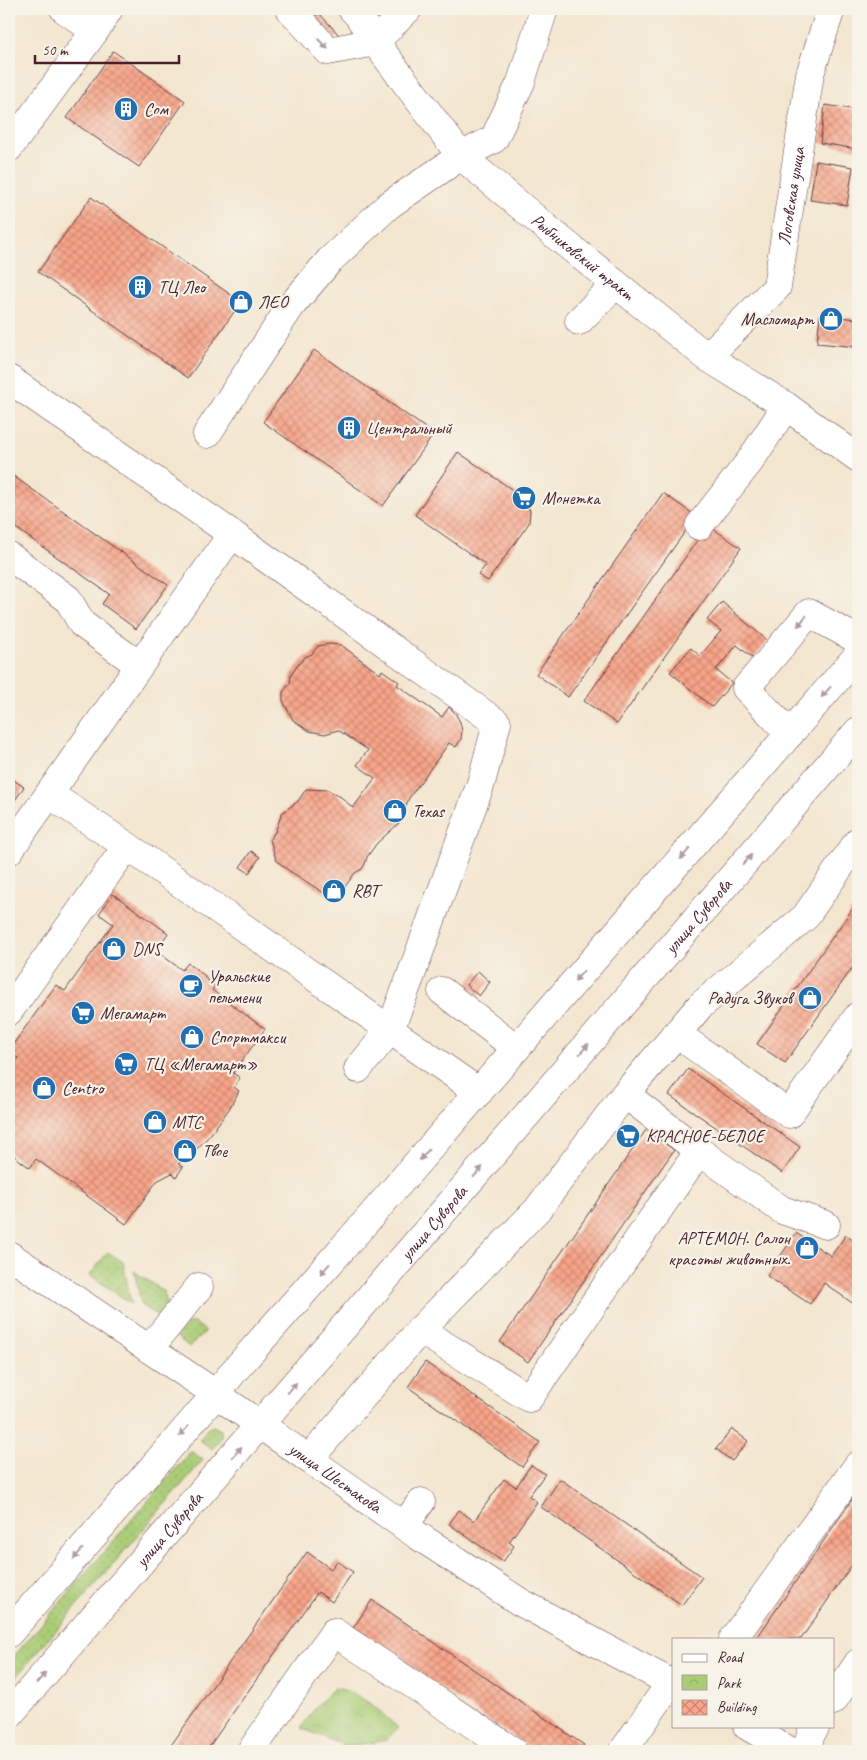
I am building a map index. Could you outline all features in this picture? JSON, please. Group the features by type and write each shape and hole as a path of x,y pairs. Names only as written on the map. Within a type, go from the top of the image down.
{"main road":[{"path":"9,148 102,20 64,9"},
{"path":"290,9 328,51 375,42 408,9"},
{"name":"Рыбниковский тракт","path":"352,9 358,14 375,42 461,156 560,239 707,356 786,406 858,458"},
{"path":"207,434 291,306 330,260 389,205 461,156 494,139 521,82 544,9"},
{"name":"Логовская улица","path":"707,356 777,287 810,74 831,9"},
{"path":"580,321 616,284"},
{"path":"9,378 498,723 480,783 390,1030 358,1069"},
{"path":"699,526 750,461 786,406"},
{"path":"9,851 232,534"},
{"path":"9,556 68,599 82,624 139,666"},
{"path":"790,734 746,688 809,613 858,640"},
{"path":"9,1634 234,1371 858,655"},
{"name":"улица Суворова","path":"9,1715 858,731"},
{"path":"48,794 127,846 479,1092"},
{"path":"309,1460 352,1423 420,1330 537,1210 625,1094 700,1006 805,917 858,841"},
{"path":"9,1011 127,846"},
{"path":"442,992 516,1048"},
{"path":"676,1034 789,1114 858,1016"},
{"path":"625,1094 699,1151 782,1210 826,1225"},
{"path":"420,1330 529,1398 699,1151"},
{"name":"улица Шестакова","path":"9,1255 149,1348 404,1526 520,1602 672,1683"},
{"path":"149,1348 199,1287"},
{"path":"734,1638 858,1465"},
{"path":"404,1526 421,1502"},
{"path":"251,1751 334,1632 513,1751"},
{"path":"834,1699 858,1663"},
{"path":"624,1751 672,1683"},
{"path":"750,1728 790,1751"},
{"path":"806,1751 815,1728"}],"green space":[{"path":"108,1252 123,1262 131,1304 90,1275"},
{"path":"134,1271 163,1291 168,1305 163,1319 142,1306"},
{"path":"195,1323 206,1331 189,1347 177,1337 184,1326"},
{"path":"213,1426 221,1430 221,1436 220,1441 212,1449 200,1440 207,1429"},
{"path":"191,1451 203,1460 9,1685 9,1662"},
{"path":"334,1688 360,1697 398,1728 386,1740 345,1746 301,1728 317,1705"}],"building":[{"path":"9,9 15,9 9,18"},
{"path":"319,13 339,35 327,46 307,24"},
{"name":"Сом","path":"113,51 185,101 139,167 67,118"},
{"path":"825,105 858,110 857,149 820,143"},
{"path":"816,161 853,167 847,205 810,200"},
{"name":"ТЦ Лео","path":"91,197 241,302 188,378 38,272"},
{"path":"820,315 858,319 858,347 817,343"},
{"name":"Центральный","path":"314,350 434,434 383,506 263,422"},
{"name":"Центральный","path":"458,452 524,498 530,511 529,523 488,581 478,575 486,565 415,515"},
{"path":"9,473 168,585 136,629 102,604 109,594 9,523"},
{"path":"663,493 696,516 568,697 536,674"},
{"path":"708,525 741,548 617,724 584,701"},
{"path":"722,602 768,641 753,658 737,645 716,670 732,683 712,707 670,672 691,648 700,656 721,631 707,620"},
{"path":"329,644 341,645 380,674 382,670 399,682 397,685 442,717 449,707 460,722 462,731 461,739 456,747 449,743 409,798 399,823 377,843 367,857 362,869 355,873 335,900 288,870 276,860 270,839 275,832 282,813 298,801 306,789 328,790 341,797 353,808 375,778 357,765 368,750 338,730 325,734 309,731 293,720 283,701 283,692 290,683 291,675 298,665 305,657 312,654 318,646"},
{"path":"9,777 24,787 9,809"},
{"path":"251,851 260,857 249,873 240,867"},
{"name":"ТЦ «Мегамарт»","path":"113,894 168,933 156,951 182,970 188,963 215,986 212,990 265,1029 233,1073 240,1078 234,1087 239,1091 229,1109 210,1135 191,1155 178,1164 183,1167 176,1177 172,1173 157,1181 126,1224 36,1159 30,1168 9,1152 9,1070 18,1058 9,1050 56,985 65,991 113,924 99,914"},
{"path":"858,901 858,960 785,1063 757,1044"},
{"path":"478,971 490,982 479,996 466,985"},
{"path":"688,1069 800,1147 782,1173 669,1095"},
{"path":"646,1130 674,1150 528,1362 500,1342"},
{"path":"796,1233 831,1256 846,1235 858,1244 858,1307 824,1283 810,1304 767,1276"},
{"path":"425,1362 540,1442 522,1467 408,1387"},
{"path":"732,1429 748,1441 732,1461 716,1449"},
{"path":"531,1465 545,1474 529,1496 537,1502 509,1542 514,1546 503,1562 449,1524 459,1510 474,1521 504,1479 516,1487"},
{"path":"560,1479 702,1577 682,1605 541,1507"},
{"path":"858,1491 858,1556 802,1638 757,1638"},
{"path":"307,1552 331,1569 337,1561 353,1572 332,1602 318,1592 206,1751 167,1751"},
{"path":"372,1600 584,1745 579,1751 534,1751 353,1628"}],"place":[{"name":"Сом","path":"126,109"},
{"name":"ТЦ Лео","path":"140,287"},
{"name":"ЛЕО","path":"241,302"},
{"name":"Масломарт","path":"831,319"},
{"name":"Центральный","path":"349,428"},
{"name":"Монетка","path":"524,498"},
{"name":"Texas","path":"395,811"},
{"name":"RBT","path":"334,891"},
{"name":"DNS","path":"114,949"},
{"name":"Уральские пельмени","path":"191,986"},
{"name":"Радуга Звуков","path":"810,998"},
{"name":"Мегамарт","path":"83,1013"},
{"name":"Спортмакси","path":"192,1037"},
{"name":"ТЦ «Мегамарт»","path":"126,1064"},
{"name":"Centro","path":"44,1088"},
{"name":"МТС","path":"155,1122"},
{"name":"КРАСНОЕ-БЕЛОЕ","path":"628,1136"},
{"name":"Твое","path":"185,1151"},
{"name":"АРТЕМОН. Салон красоты животных.","path":"807,1248"}]}
